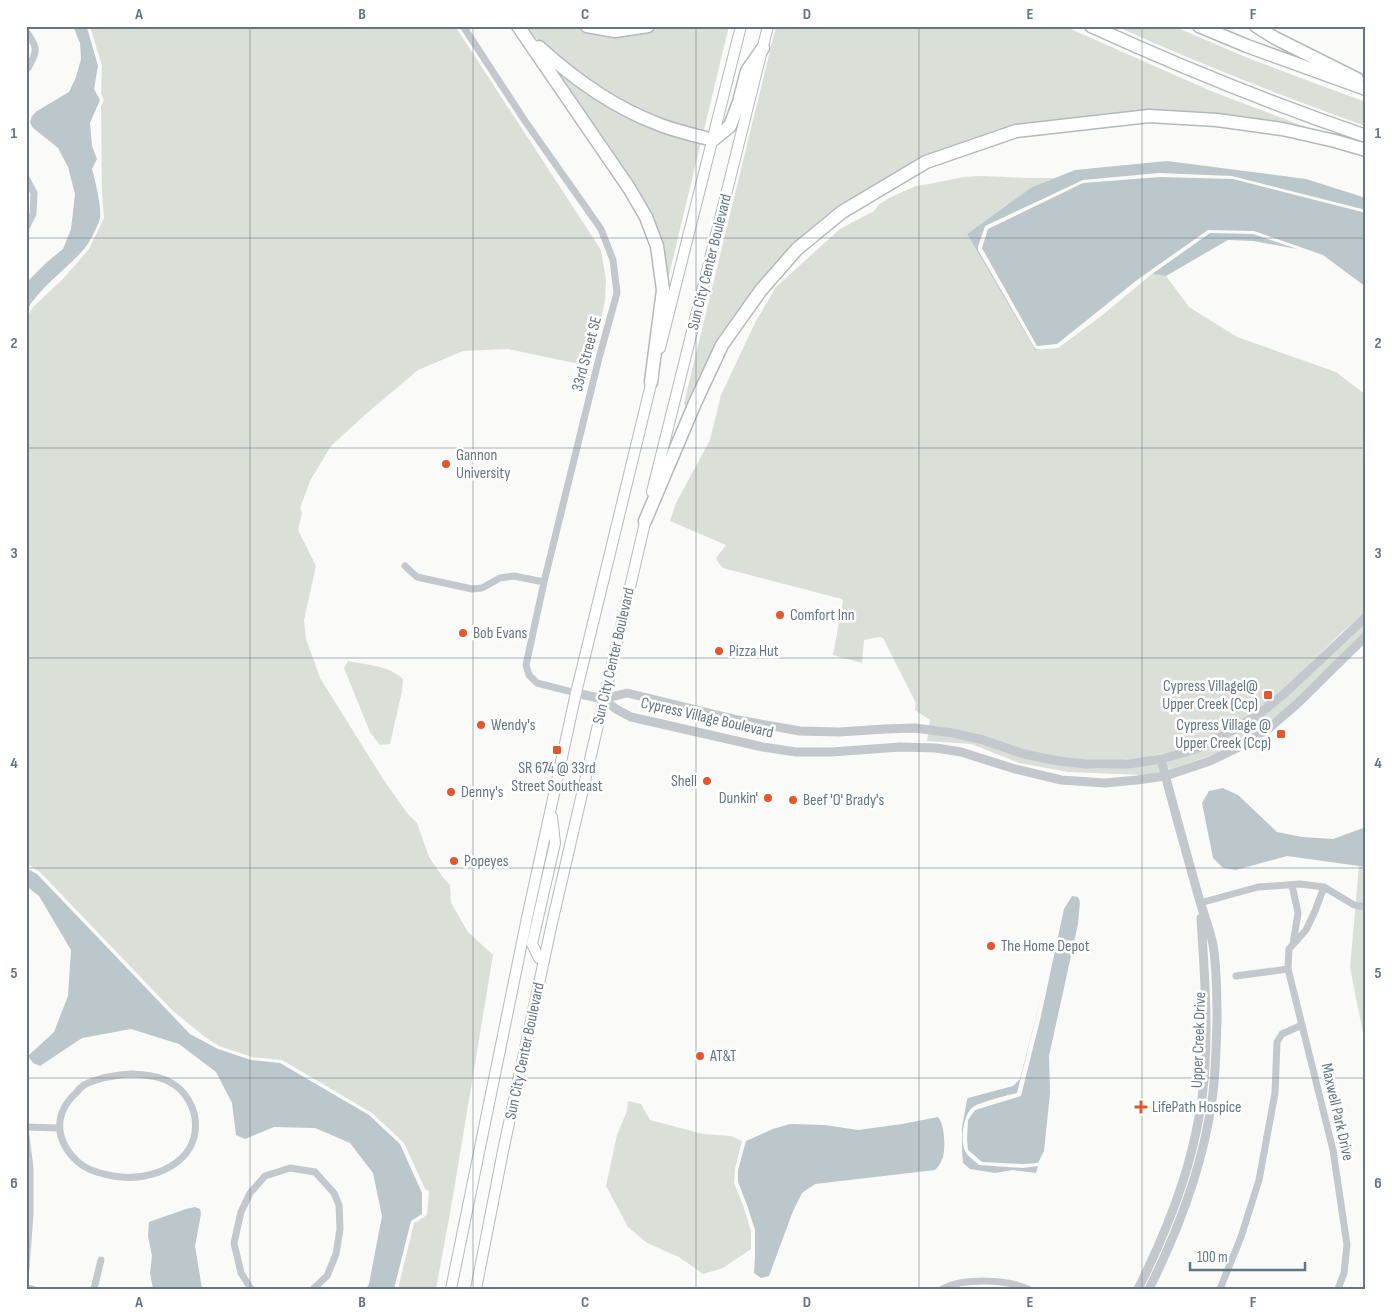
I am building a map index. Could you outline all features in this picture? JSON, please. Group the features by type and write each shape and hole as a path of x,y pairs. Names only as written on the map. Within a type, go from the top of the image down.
{"highway":[{"path":"588,26 614,31 648,26"},
{"path":"1091,26 1233,87 1366,136"},
{"path":"1199,26 1265,53 1366,89"},
{"path":"1256,26 1275,38 1366,83"},
{"path":"520,29 563,69 598,95 658,124 713,140 730,126 748,71 763,48"},
{"path":"520,29 630,188 646,217 657,246 663,290 652,382"},
{"path":"645,521 722,344 762,290 797,249 842,212 926,162 1016,131 1149,116 1217,120 1282,129 1366,150"}],"main road":[{"name":"Sun City Center Boulevard","path":"451,1289 526,918 576,693 741,26"},
{"name":"Sun City Center Boulevard","path":"476,1289 503,1151 603,699 645,521 768,26"},
{"path":"544,962 539,958 532,944 554,843 551,809"}],"street":[{"name":"33rd Street SE","path":"463,26 525,121 601,229 613,260 617,293 544,582 526,664 529,675 537,684 576,693"},
{"path":"26,30 35,43 36,54 26,69"},
{"path":"26,178 34,193 33,214 26,228"},
{"path":"405,566 417,576 472,589 482,588 500,578 514,576 544,582"},
{"name":"Cypress Village Boulevard","path":"603,699 627,693 738,720 800,731 839,732 916,728 952,732 1024,754 1058,761 1086,764 1129,764 1161,759 1196,749 1258,714 1285,693 1366,617"},
{"name":"Cypress Village Boulevard","path":"603,699 631,717 763,747 796,752 832,752 900,747 936,748 961,752 1036,775 1078,782 1105,783 1165,776 1210,761 1237,748 1269,728 1297,704 1366,636"},
{"path":"576,693 603,699"},
{"name":"Upper Creek Drive","path":"1149,1289 1179,1224 1191,1188 1202,1148 1212,1099 1216,1059 1217,996 1212,945 1161,759"},
{"path":"1200,902 1258,887 1300,884 1324,887 1354,905 1366,906"},
{"name":"Maxwell Park Drive","path":"1292,885 1298,913 1293,945"},
{"name":"Maxwell Park Drive","path":"1324,887 1306,930 1289,949 1288,969 1333,1150 1347,1245 1344,1273 1338,1289"},
{"name":"Upper Creek Drive","path":"1138,1289 1156,1254 1184,1181 1199,1119 1205,1067 1206,1036 1206,998 1200,902"},
{"path":"1236,976 1288,969"},
{"path":"1220,1289 1241,1237 1259,1180 1275,1093 1276,1042 1282,1034 1302,1025"},
{"path":"132,1074 152,1076 173,1084 186,1096 193,1109 196,1129 191,1148 179,1162 149,1175 132,1177 98,1172 79,1163 66,1148 59,1128 61,1111 69,1099 83,1086 114,1075 132,1074"},
{"path":"26,1127 59,1128"},
{"path":"26,1136 30,1168 26,1268"},
{"path":"250,1289 240,1273 234,1243 241,1212 250,1193 265,1176 290,1168 315,1172 334,1193 340,1206 340,1228 336,1254 327,1276 313,1289"},
{"path":"94,1289 101,1260"},
{"path":"942,1289 951,1284 988,1281 1017,1284 1028,1289"},
{"path":"26,1288 32,1289"}],"shaded area":[{"path":"73,26 86,26 98,66 94,89 100,100 90,123 92,146 97,159 92,169 99,201 100,218 86,247 46,286 26,311 26,283 63,249 71,229 75,194 68,167 58,148 32,127 30,122 32,116 37,111 69,92 76,77 81,59 80,43"},
{"path":"90,26 455,26 601,250 606,280 605,300 589,366 508,349 463,351 418,370 331,446 311,479 300,508 302,513 298,530 316,566 304,620 306,639 320,678 383,779 407,813 417,823 429,857 450,885 451,903 468,932 493,955 436,1289 398,1289 414,1223 427,1215 429,1191 425,1189 404,1143 372,1113 282,1060 252,1057 219,1046 205,1037 173,1011 40,872 26,863 26,319 33,307 63,279 89,249 104,218 102,194 101,106 104,100 101,94 102,66"},
{"path":"524,26 650,29 657,26 729,26 703,134 670,125 618,102 541,43"},
{"path":"776,26 1064,26 1211,91 1311,129 1310,131 1150,114 955,147 796,246 686,408 684,403"},
{"path":"1116,26 1173,26 1248,58 1366,102 1366,126 1240,79"},
{"path":"551,64 701,142 669,275 666,274 664,259"},
{"path":"1167,161 1306,179 1366,198 1366,210 1232,176 1159,173 1083,180 985,226 978,247 1034,347 1036,349 1043,349 1035,350 967,234 1032,187 1075,170"},
{"path":"980,176 1055,178 1032,187 967,234 1035,350 1058,348 1100,317 1152,274 1166,276 1189,307 1237,337 1336,372 1366,395 1366,612 1271,700 1234,725 1186,747 1136,759 1084,760 1026,751 929,726 930,720 915,710 916,703 883,638 864,640 862,663 833,655 842,599 723,568 716,558 726,545 670,521 676,503 710,440 721,395 755,323 776,287 840,229 874,211 878,205 891,197 916,186"},
{"path":"1160,177 1233,179 1366,213 1366,287 1323,255 1254,231 1208,230 1137,280 1057,344 1037,346 982,248 988,229 1083,183"},
{"path":"1210,233 1253,234 1297,249 1253,241 1228,240 1166,276 1152,274"},
{"path":"1366,623 1366,630 1294,701 1275,717 1230,747 1169,770 1166,762 1261,718 1288,696"},
{"path":"348,661 384,668 403,679 390,744 380,745 370,732 344,668"},
{"path":"928,734 998,748 1070,767 1108,768 1158,764 1160,772 1143,775 1069,772 1019,763 971,744 927,741"},
{"path":"1223,788 1238,795 1277,832 1302,837 1333,839 1366,827 1366,867 1287,856 1236,870 1223,868 1213,858 1202,803 1209,791"},
{"path":"1359,866 1366,867 1366,1048 1350,968"},
{"path":"26,868 37,874 190,1034 218,1049 251,1060 280,1063 369,1115 400,1144 422,1193 422,1214 411,1221 394,1289 366,1289 369,1284 382,1216 373,1173 350,1143 315,1128 274,1127 245,1139 236,1135 232,1103 216,1072 179,1044 131,1029 82,1038 40,1066 33,1063 28,1056 54,1032 68,996 71,950 39,896 26,886"},
{"path":"1072,896 1078,897 1080,902 1078,924 1049,1056 1050,1093 1044,1151 1038,1163 982,1162 968,1150 968,1120 975,1110 1021,1096 1041,1016 1064,909"},
{"path":"1043,989 1017,1093 973,1107 967,1115 963,1135 965,1151 979,1165 1023,1168 1038,1166 1036,1173 1013,1170 995,1173 970,1169 963,1163 962,1150 962,1127 967,1100 968,1098 1013,1086 1020,1079"},
{"path":"628,1101 641,1104 650,1120 703,1134 731,1136 742,1141 735,1169 734,1183 751,1231 751,1249 723,1268 703,1274 679,1257 647,1243 628,1227 606,1186 617,1135 627,1111"},
{"path":"938,1117 942,1125 944,1150 942,1160 935,1170 815,1184 802,1193 793,1211 769,1276 761,1278 754,1273 755,1230 738,1182 738,1170 746,1141 790,1124 825,1125 858,1130"},
{"path":"195,1207 200,1209 201,1214 195,1246 202,1289 153,1289 150,1273 152,1256 148,1236 149,1222"}],"place":[{"name":"Gannon University","path":"446,464"},
{"name":"Comfort Inn","path":"780,615"},
{"name":"Bob Evans","path":"463,633"},
{"name":"Pizza Hut","path":"719,651"},
{"name":"Cypress Villagel@ Upper Creek (Ccp)","path":"1268,695"},
{"name":"Wendy's","path":"481,725"},
{"name":"Cypress Village @ Upper Creek (Ccp)","path":"1281,734"},
{"name":"SR 674 @ 33rd Street Southeast","path":"557,750"},
{"name":"Shell","path":"707,781"},
{"name":"Denny's","path":"451,792"},
{"name":"Dunkin'","path":"768,798"},
{"name":"Beef 'O' Brady's","path":"793,800"},
{"name":"Popeyes","path":"454,861"},
{"name":"The Home Depot","path":"991,946"},
{"name":"AT&T","path":"700,1056"},
{"name":"LifePath Hospice","path":"1141,1107"}]}
